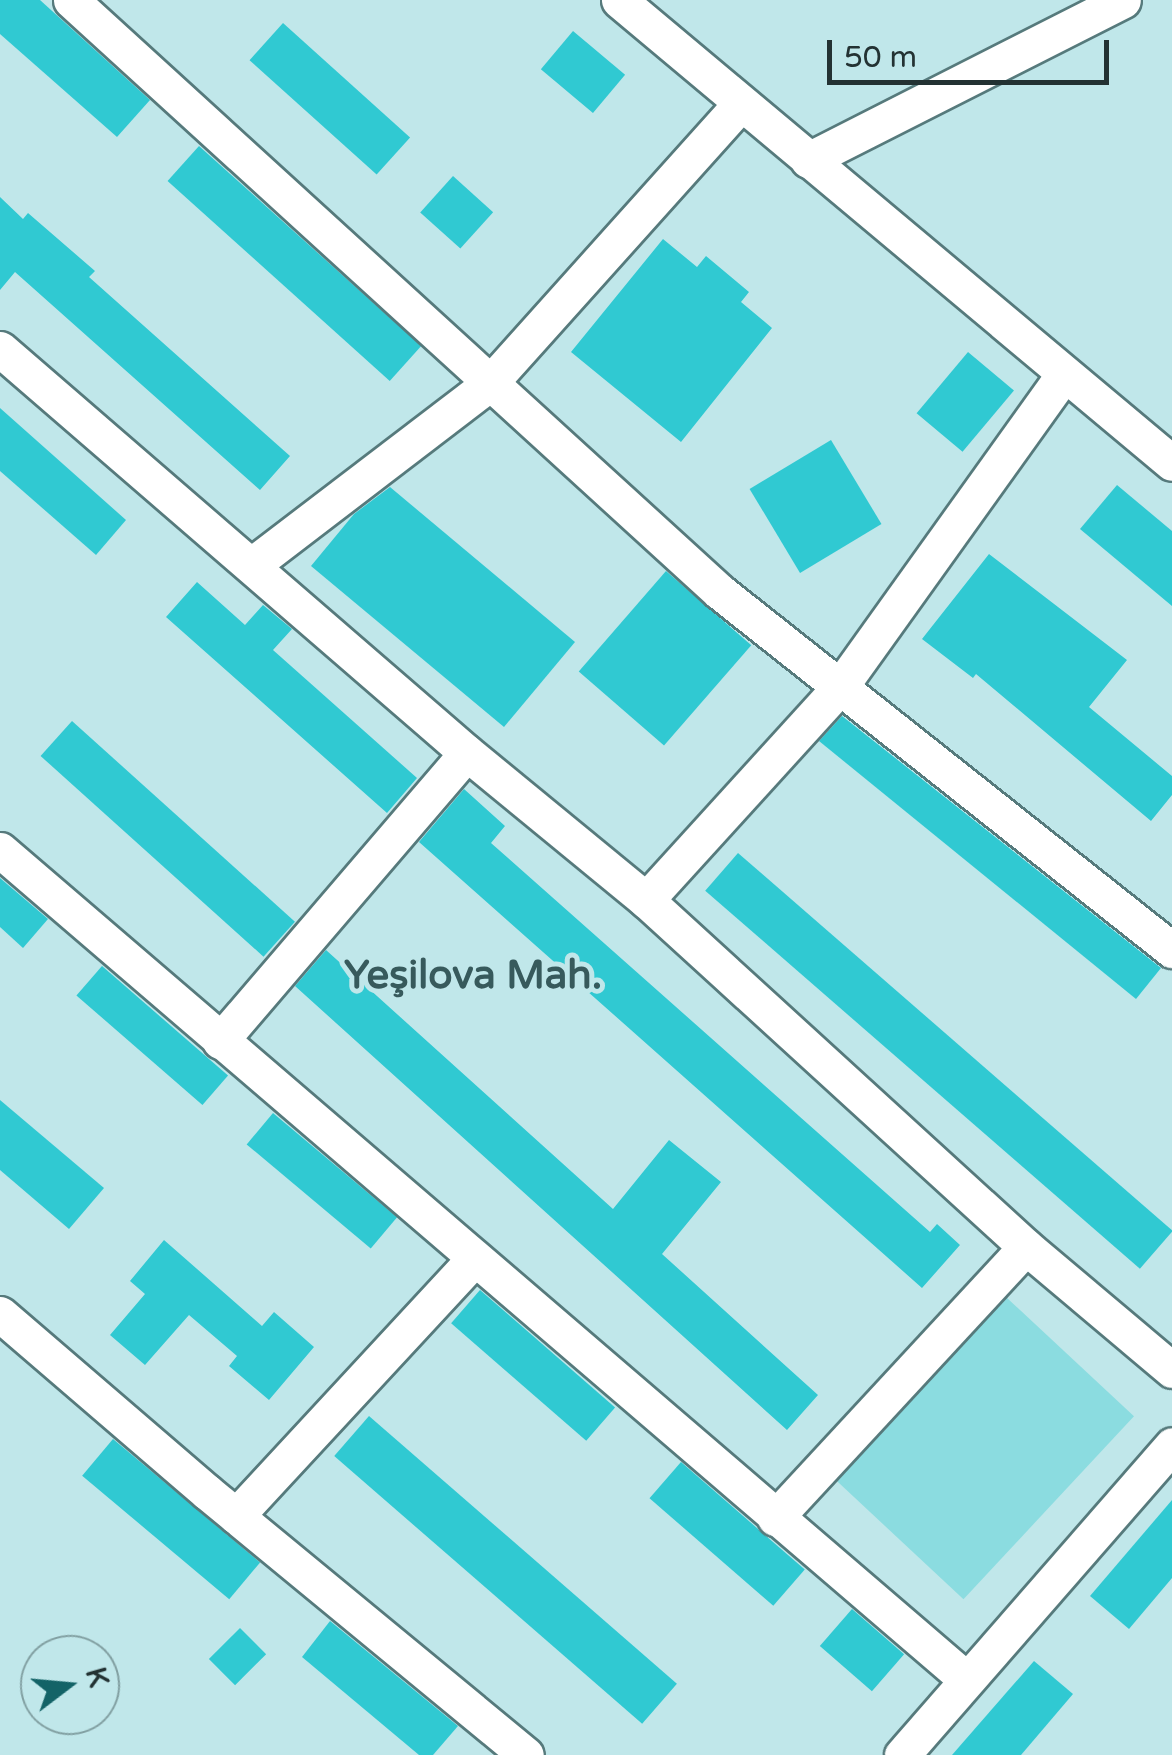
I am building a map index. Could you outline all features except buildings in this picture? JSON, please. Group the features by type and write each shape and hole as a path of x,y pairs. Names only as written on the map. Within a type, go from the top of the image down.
{"street":[{"path":"71,0 720,592 1172,950"},
{"path":"619,0 1172,463"},
{"path":"808,160 1123,0"},
{"path":"252,565 490,383 740,104"},
{"path":"0,348 468,753 646,900 1026,1247 1172,1370"},
{"path":"646,900 840,687 1064,374"},
{"path":"220,1041 468,753"},
{"path":"0,850 472,1260 967,1680"},
{"path":"775,1518 1026,1247"},
{"path":"236,1516 472,1260"},
{"path":"0,1314 236,1516 526,1755"},
{"path":"902,1755 1172,1445"}],"shaded area":[{"path":"1006,1297 1134,1416 963,1599 836,1480"}],"district":[{"name":"Yeşilova Mah.","path":"473,975"}]}
